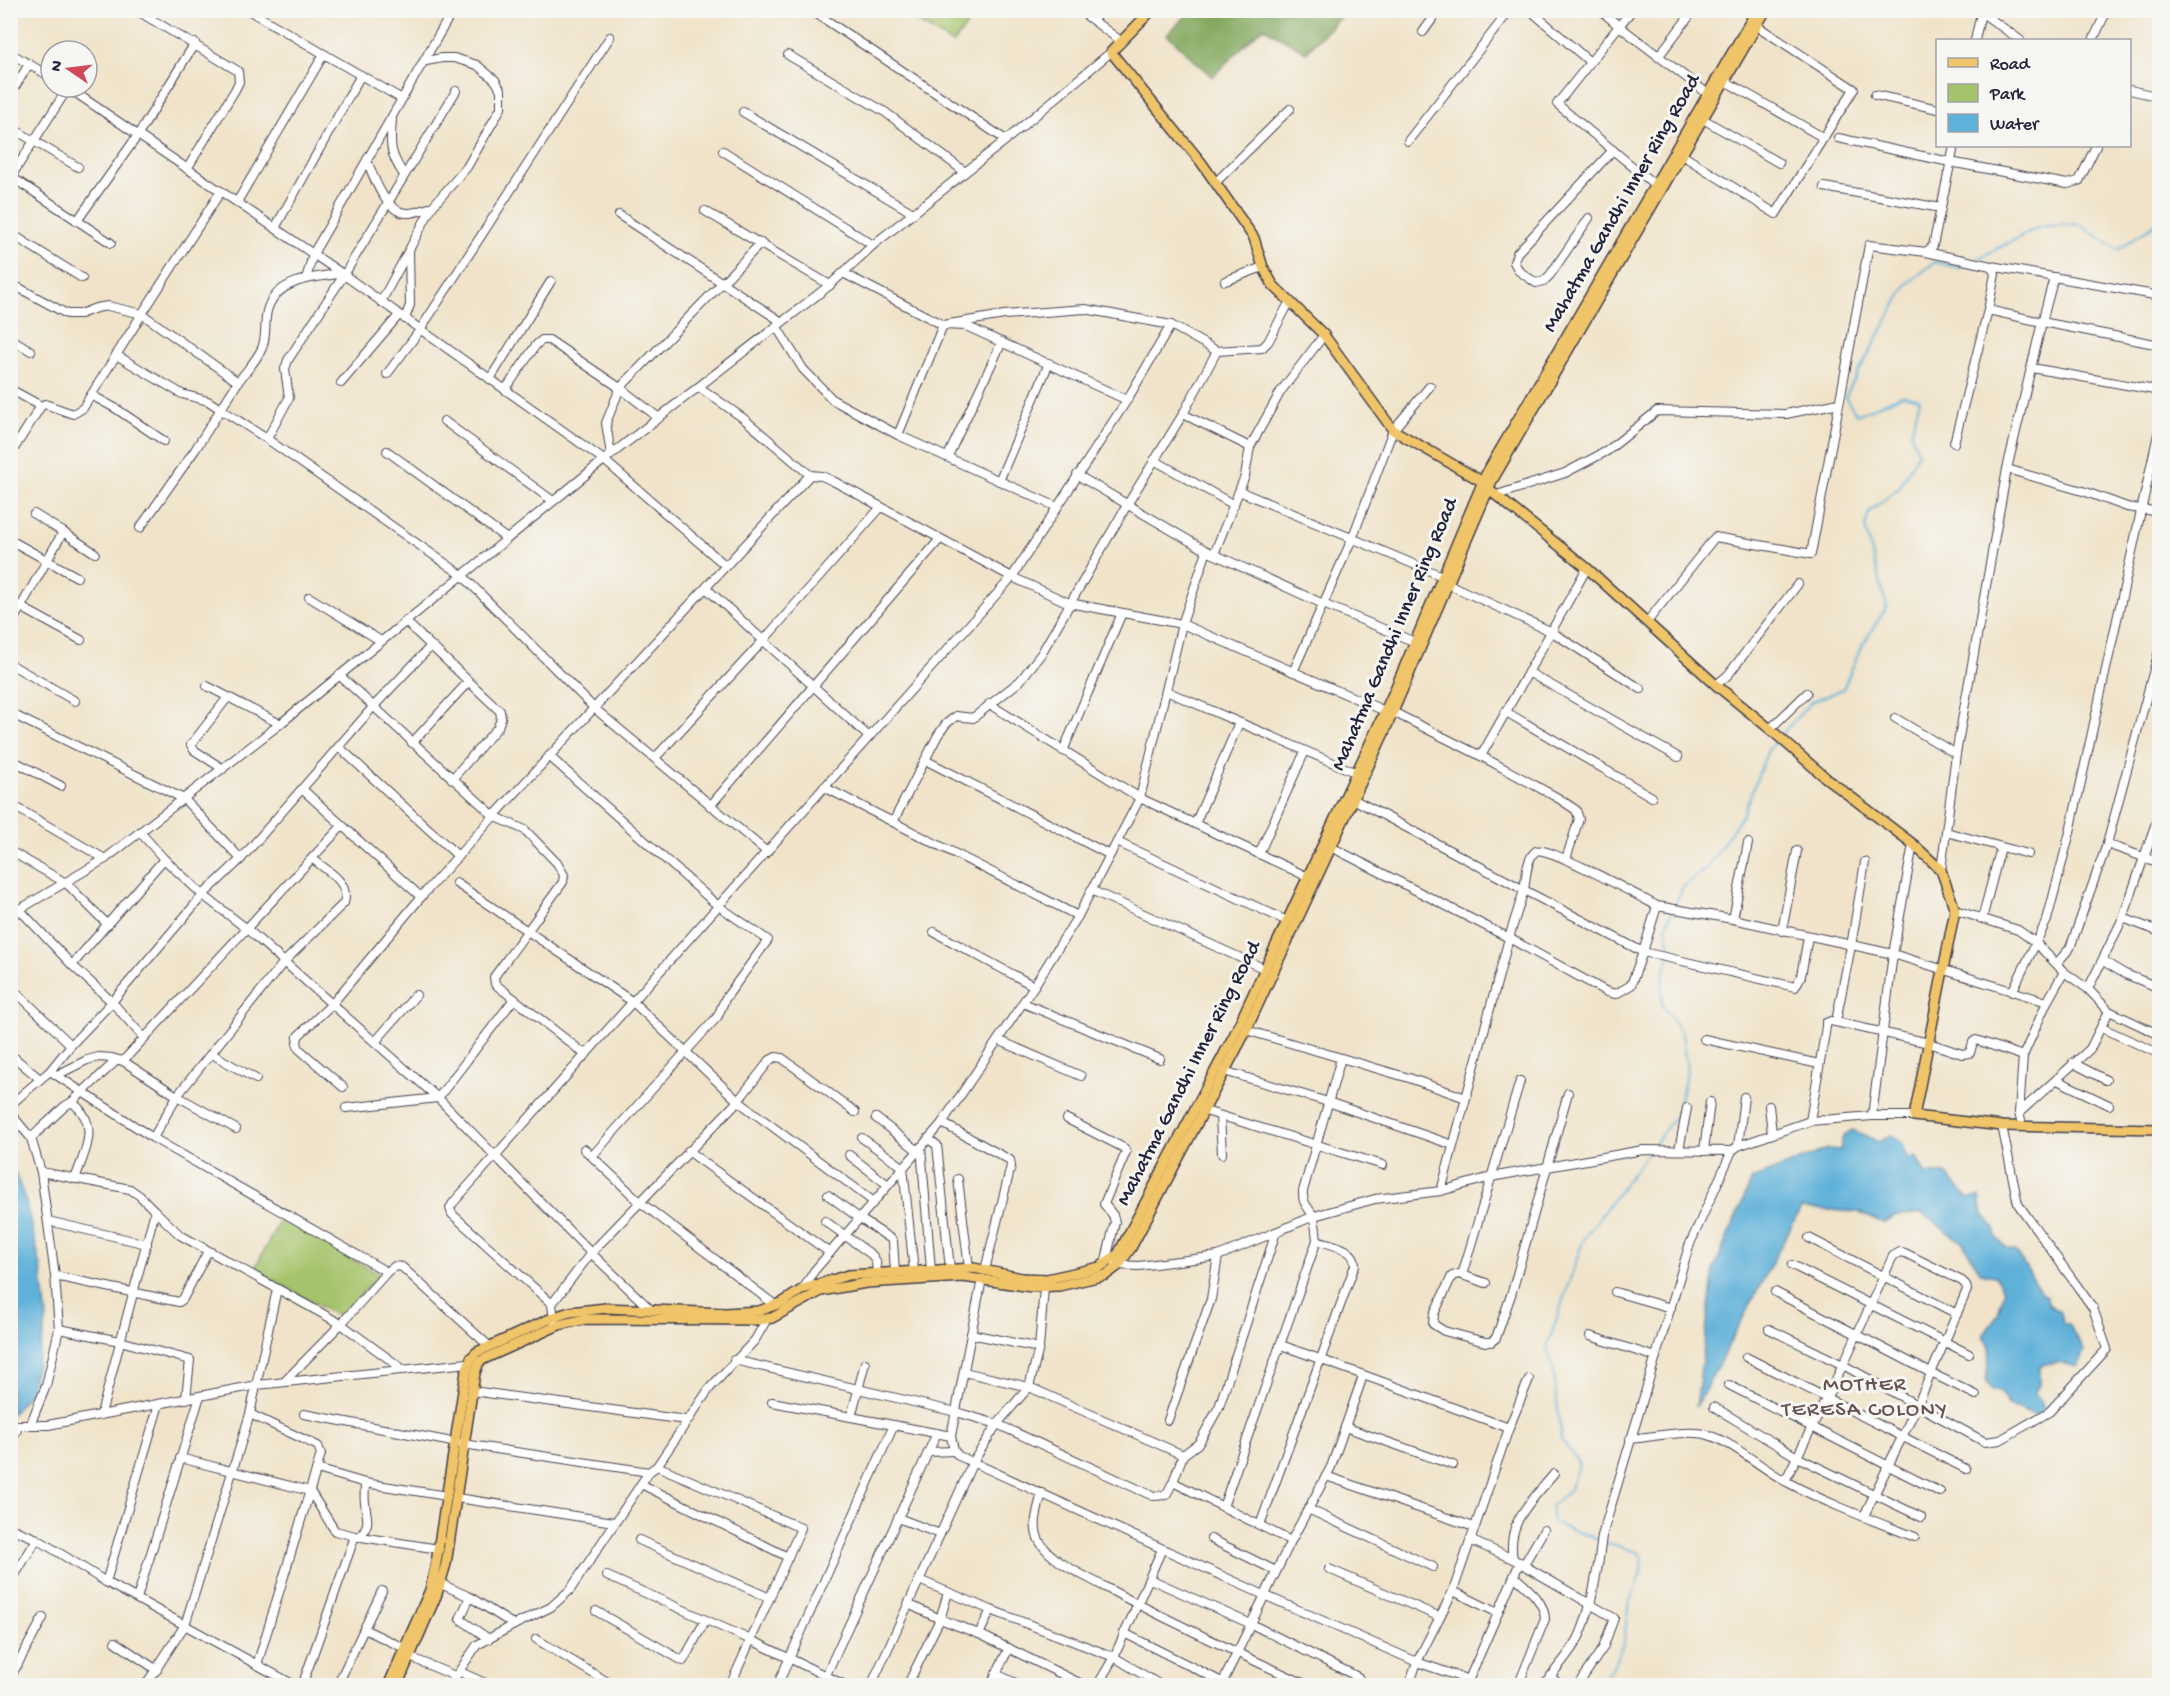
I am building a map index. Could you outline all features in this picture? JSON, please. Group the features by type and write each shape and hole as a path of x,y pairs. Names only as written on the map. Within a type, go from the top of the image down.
{"main road":[{"path":"1152,10 1111,52 1201,162 1254,238 1263,267 1274,285 1324,335 1393,430 1486,485 1587,568 1716,686 1773,731 1826,778 1913,844 1941,870 1955,910 1914,1116 2002,1126 2160,1129"},
{"name":"Mahatma Gandhi Inner Ring Road","path":"388,1686 441,1584 468,1363 477,1352 555,1322 599,1318 767,1319 821,1291 866,1282 984,1274 1047,1279 1110,1264 1131,1248 1246,1030 1353,799 1486,485 1655,185 1757,10"},
{"name":"Mahatma Gandhi Inner Ring Road","path":"1486,485 1766,10"},
{"name":"Mahatma Gandhi Inner Ring Road","path":"459,1443 476,1367 483,1359 570,1312 606,1308 759,1311 803,1289 839,1277 876,1273 969,1268 1013,1285 1044,1288 1106,1275 1234,1035 1357,773 1389,712 1415,642 1445,580"},
{"name":"Mahatma Gandhi Inner Ring Road","path":"397,1686 430,1590 452,1497"}],"street":[{"path":"10,14 13,10"},
{"path":"136,10 235,68 239,75 235,90 187,169"},
{"path":"248,10 402,99"},
{"path":"306,279 313,254 426,61 453,10"},
{"path":"811,10 1006,140"},
{"path":"1079,10 1122,42"},
{"path":"1423,32 1439,10"},
{"path":"1408,141 1510,10"},
{"path":"1530,10 1590,62"},
{"path":"1600,10 1708,94"},
{"path":"1632,10 1557,104 1655,185"},
{"path":"1658,57 1694,10"},
{"path":"2093,39 2107,10"},
{"path":"1975,39 1980,12 2019,39"},
{"path":"1682,155 1776,214 1854,90 1757,26"},
{"path":"387,374 420,330 610,37"},
{"path":"77,221 138,135 195,43"},
{"path":"10,915 105,859 224,769 554,501 830,285 873,245 1006,140 1111,52"},
{"path":"10,53 39,70"},
{"path":"237,202 324,54"},
{"path":"788,55 885,112 964,172"},
{"path":"381,302 432,207 466,167 501,108 502,96 495,80 477,65 454,58 426,61"},
{"path":"10,95 30,64"},
{"path":"275,228 362,75"},
{"path":"1725,81 1824,138"},
{"path":"2131,90 2160,97"},
{"path":"267,439 289,398 286,364 456,91"},
{"path":"1875,95 1936,109"},
{"path":"61,99 11,177 111,243"},
{"path":"84,99 342,274 505,390 608,458 726,566"},
{"path":"1215,183 1290,109"},
{"path":"743,112 913,213"},
{"path":"393,115 390,148 395,162 404,175"},
{"path":"1703,119 1779,163"},
{"path":"10,127 78,167"},
{"path":"1838,138 1950,162 2072,184 2079,181 2096,147"},
{"path":"1926,252 1933,246 1954,147"},
{"path":"1589,218 1544,281 1536,283 1518,271 1514,262 1517,253 1613,150"},
{"path":"723,151 873,245"},
{"path":"368,160 375,181 387,201 404,213 432,207"},
{"path":"1824,187 1941,208"},
{"path":"10,455 40,406 45,404 73,414 83,408 221,191"},
{"path":"705,211 830,285"},
{"path":"619,214 779,324 803,369 832,400 898,435 1057,507"},
{"path":"10,233 82,278"},
{"path":"608,458 606,423 620,388 760,243"},
{"path":"1647,622 1714,537 1811,554 1869,245 1926,252 2160,296"},
{"path":"341,383 402,317 410,305 409,250"},
{"path":"1954,443 1988,310 1995,274 1991,266"},
{"path":"1225,281 1263,267"},
{"path":"843,273 943,325 966,326 1127,400"},
{"path":"140,528 262,348 267,312 274,295 306,279 342,274"},
{"path":"1941,870 1956,754 2007,470 2054,277"},
{"path":"490,379 551,281"},
{"path":"10,283 67,314 80,314 108,306 142,314 238,382"},
{"path":"943,325 1004,315 1085,309 1171,325 1217,351 1262,348 1268,342 1290,301"},
{"path":"1988,310 2160,345"},
{"path":"898,435 943,325"},
{"path":"555,1322 552,1305 452,1214 450,1208 453,1203 1012,577 1127,400 1171,325"},
{"path":"803,1289 814,1271 942,1122 1023,1003 1078,916 1140,798 1182,624 1210,552 1234,505 1245,476 1250,447 1281,391 1324,335"},
{"path":"10,338 31,351"},
{"path":"505,390 536,345 542,340 549,340 620,388 659,418"},
{"path":"948,456 1002,342"},
{"path":"893,822 946,724 956,716 973,718 1028,673 1126,505 1183,414 1217,351"},
{"path":"116,355 182,394 208,401 267,439 462,575 594,708 767,852"},
{"path":"999,481 1049,363"},
{"path":"2032,368 2160,391"},
{"path":"1293,672 1352,539 1393,430 1430,386"},
{"path":"699,387 743,418 810,476 822,476 1012,577 1069,603 1182,624 1389,712 1481,756 1576,810 1579,819 1566,859"},
{"path":"10,389 40,406"},
{"path":"91,395 164,441"},
{"path":"1497,495 1565,473 1607,451 1657,411 1786,414 1839,403"},
{"path":"1183,414 1250,447"},
{"path":"444,421 554,501"},
{"path":"2012,992 2047,920 2070,832 2157,451 2160,425"},
{"path":"387,451 507,539"},
{"path":"1154,460 1234,505"},
{"path":"2007,470 2086,492 2120,505 2160,513"},
{"path":"1077,475 1210,552 1323,604 1415,642"},
{"path":"343,1087 299,1049 298,1036 332,1004 494,816 810,476"},
{"path":"1239,491 1445,580 1552,632 1641,689"},
{"path":"655,758 763,641 881,507"},
{"path":"34,514 95,553"},
{"path":"10,626 63,532"},
{"path":"710,806 940,539"},
{"path":"10,540 77,577"},
{"path":"1481,756 1587,568"},
{"path":"1716,686 1728,675 1798,584"},
{"path":"706,588 869,737"},
{"path":"309,597 381,641"},
{"path":"10,601 81,640"},
{"path":"1064,751 1122,613"},
{"path":"405,621 500,711 501,718 498,727 452,779"},
{"path":"53,1073 71,1045 112,1002 203,895 241,859 373,707 430,646"},
{"path":"2057,963 2070,948 2108,844 2160,647"},
{"path":"10,664 75,701"},
{"path":"1528,672 1678,757"},
{"path":"339,675 494,816 525,830 557,864 564,875 563,882 494,977 495,984 586,1055"},
{"path":"412,743 468,682"},
{"path":"207,686 280,724"},
{"path":"1166,691 1357,773"},
{"path":"1773,731 1807,693"},
{"path":"224,769 194,750 191,745 228,697"},
{"path":"989,704 1140,798 1308,877"},
{"path":"1506,712 1652,797"},
{"path":"10,713 184,800 241,859"},
{"path":"1895,718 1956,754"},
{"path":"1195,824 1239,723"},
{"path":"339,747 458,856"},
{"path":"1259,854 1305,751"},
{"path":"549,756 717,905 768,940 725,999 718,1016 592,1156"},
{"path":"10,759 62,786"},
{"path":"925,760 1110,855"},
{"path":"824,787 1078,916"},
{"path":"302,789 422,897"},
{"path":"1353,799 1643,952 1795,987 1801,976 1808,936"},
{"path":"10,804 105,859"},
{"path":"2088,989 2123,918 2159,814"},
{"path":"31,1138 144,1038 342,826"},
{"path":"140,832 164,859 203,895 247,929 438,1098 591,1253 650,1309"},
{"path":"1946,832 2028,854"},
{"path":"1117,842 1287,921"},
{"path":"1733,919 1748,843"},
{"path":"1872,1116 1893,954 1913,844"},
{"path":"2108,844 2160,863"},
{"path":"1331,847 1509,938 1607,992 1616,994 1631,985 1657,906"},
{"path":"1982,918 2001,847"},
{"path":"1441,1191 1524,890 1528,867 1536,850 1542,849 1566,859 1657,906 1733,919 1893,954 2047,1002"},
{"path":"10,851 66,882 108,925"},
{"path":"1782,931 1797,851"},
{"path":"72,965 164,859"},
{"path":"153,1138 177,1096 213,1054 283,963 344,903 347,895 345,886 312,859"},
{"path":"1836,1022 1865,862"},
{"path":"456,883 633,1002 738,1101 874,1202"},
{"path":"1091,890 1265,969"},
{"path":"10,903 20,910 72,965 112,1002 144,1038"},
{"path":"1955,910 2018,930 2036,942 2064,972 2088,989 2109,1011 2160,1035"},
{"path":"2123,918 2159,930"},
{"path":"934,932 1034,986"},
{"path":"2103,961 2125,974 2160,988"},
{"path":"2022,1125 2019,1113 2023,1056 2047,1002 2064,972"},
{"path":"10,986 71,1045"},
{"path":"375,1042 416,996"},
{"path":"346,1108 438,1098 514,999"},
{"path":"1023,1003 1160,1059"},
{"path":"2019,1113 2090,1050 2109,1011"},
{"path":"1810,1121 1828,1021 1884,1032 1967,1054 1970,1053 1973,1042 1976,1040 2023,1056"},
{"path":"2102,1028 2160,1054"},
{"path":"1246,1030 1409,1078 1466,1098"},
{"path":"1704,1039 1820,1064"},
{"path":"998,1040 1081,1076"},
{"path":"10,1054 40,1079"},
{"path":"213,1054 256,1079"},
{"path":"552,1305 591,1253 738,1101 770,1060 776,1057 782,1058 855,1112"},
{"path":"10,1105 40,1079 53,1073 87,1060 99,1058 120,1060 177,1096 236,1129"},
{"path":"1223,1507 1317,1240 1314,1216 1305,1206 1303,1191 1341,1058"},
{"path":"2073,1063 2106,1080"},
{"path":"1224,1071 1328,1102 1453,1145"},
{"path":"53,1073 153,1138 387,1272"},
{"path":"2057,1080 2109,1105"},
{"path":"1462,1275 1520,1081"},
{"path":"1486,1283 1462,1275 1454,1275 1450,1278 1432,1320 1433,1324 1444,1331 1491,1342 1496,1338 1512,1292 1568,1094"},
{"path":"1542,1686 1579,1636 1596,1578 1602,1536 1689,1246 1735,1148 1744,1097"},
{"path":"72,1102 87,1118 89,1131 75,1179"},
{"path":"1704,1151 1710,1102"},
{"path":"1769,1106 1772,1134"},
{"path":"1679,1150 1687,1108"},
{"path":"1202,1110 1383,1165"},
{"path":"10,1113 31,1138 41,1172 55,1276 59,1329 46,1386 30,1425"},
{"path":"1220,1116 1222,1154"},
{"path":"1067,1119 1124,1148 1126,1152 1104,1204 1113,1215 1114,1222 1110,1264 1139,1266 1218,1256 1314,1216 1375,1199 1441,1191 1491,1177 1643,1150 1704,1151 1735,1148 1810,1121 1872,1116 1914,1116"},
{"path":"876,1118 919,1148 931,1270"},
{"path":"942,1122 1010,1160 1011,1166 971,1334 951,1436 954,1451"},
{"path":"1769,1329 1843,1365 1985,1442 2000,1440 2049,1412 2107,1349 2093,1308 2018,1204 2002,1126"},
{"path":"862,1138 903,1167 914,1271"},
{"path":"928,1139 937,1145 950,1269"},
{"path":"584,1149 640,1202 774,1305"},
{"path":"688,1151 830,1253"},
{"path":"849,1155 888,1185"},
{"path":"41,1172 130,1190 140,1196 176,1232 340,1324 404,1370"},
{"path":"958,1179 969,1268"},
{"path":"828,1195 893,1241 895,1272"},
{"path":"101,1414 155,1211"},
{"path":"48,1221 147,1244"},
{"path":"825,1221 872,1255 876,1261 876,1273"},
{"path":"735,1360 956,1412 997,1424 1153,1496 1166,1495 1183,1455 1199,1443 1219,1407 1275,1232"},
{"path":"1809,1238 1957,1314"},
{"path":"1260,1525 1321,1360 1355,1258 1352,1252 1317,1240"},
{"path":"55,1276 179,1302 183,1299 208,1251"},
{"path":"1785,1481 1843,1365 1893,1256 1900,1252 1962,1281 1967,1290 1917,1406 1864,1516"},
{"path":"1168,1420 1211,1299 1218,1256"},
{"path":"1792,1265 1969,1354"},
{"path":"284,1382 395,1266 402,1267 489,1346"},
{"path":"871,1686 973,1462 997,1424 1029,1388 1039,1348 1044,1288"},
{"path":"146,1686 185,1625 249,1414 277,1289"},
{"path":"1615,1292 1671,1308"},
{"path":"1775,1292 1976,1395"},
{"path":"450,1686 477,1645 551,1607 570,1590 614,1522 649,1473 657,1466 686,1420 709,1389 755,1340 767,1319"},
{"path":"59,1329 120,1341 190,1360 186,1399"},
{"path":"971,1334 1039,1348"},
{"path":"1590,1336 1656,1357"},
{"path":"1281,1345 1509,1428"},
{"path":"1746,1357 1966,1469"},
{"path":"10,1445 15,1425 48,1425 257,1384 468,1363"},
{"path":"851,1417 865,1363"},
{"path":"964,1372 1029,1388 1183,1455"},
{"path":"1124,1633 1225,1684 1236,1652 1326,1476 1363,1376"},
{"path":"1409,1686 1418,1662 1453,1591 1509,1428 1529,1379"},
{"path":"1729,1386 1940,1492"},
{"path":"472,1391 686,1420"},
{"path":"137,1598 200,1396"},
{"path":"772,1402 951,1436"},
{"path":"106,1582 159,1404"},
{"path":"1714,1407 1797,1457 1921,1516"},
{"path":"249,1414 318,1446 321,1454 258,1665"},
{"path":"304,1414 459,1443 649,1473"},
{"path":"777,1686 894,1425"},
{"path":"1345,1427 1453,1465"},
{"path":"821,1686 937,1433"},
{"path":"1630,1439 1691,1433 1707,1434 1785,1481 1815,1496 1915,1537"},
{"path":"928,1452 954,1451 973,1462 1162,1549 1468,1683 1519,1562 1544,1530"},
{"path":"180,1458 310,1491 335,1531 358,1537 439,1549"},
{"path":"657,1466 801,1528 730,1686"},
{"path":"316,1469 365,1483 614,1522"},
{"path":"1519,1562 1512,1538 1516,1522 1554,1474"},
{"path":"1326,1476 1474,1527"},
{"path":"1173,1482 1291,1541"},
{"path":"302,1686 358,1537 368,1526 365,1483"},
{"path":"641,1484 788,1557"},
{"path":"1042,1493 1035,1533 1047,1552 1066,1566 1138,1605 1309,1686"},
{"path":"1308,1509 1433,1567"},
{"path":"898,1518 940,1534"},
{"path":"10,1528 37,1539 106,1582 296,1686"},
{"path":"10,1583 37,1539"},
{"path":"1211,1539 1276,1571"},
{"path":"639,1540 770,1598"},
{"path":"1470,1540 1519,1562 1612,1616 1615,1620 1603,1648 1577,1686"},
{"path":"1097,1686 1114,1657 1162,1549"},
{"path":"1329,1569 1440,1617"},
{"path":"607,1576 751,1640 847,1686"},
{"path":"1514,1576 1541,1603 1545,1619 1518,1686"},
{"path":"1150,1579 1251,1624 1358,1677 1363,1686"},
{"path":"919,1580 1114,1657 1162,1686"},
{"path":"441,1584 470,1597 514,1625"},
{"path":"337,1686 382,1591"},
{"path":"1453,1591 1498,1613"},
{"path":"907,1686 940,1619 948,1593"},
{"path":"470,1597 460,1619 489,1639"},
{"path":"909,1604 979,1634 1086,1686"},
{"path":"979,1634 991,1610"},
{"path":"596,1611 682,1660 705,1621"},
{"path":"10,1678 43,1618"},
{"path":"364,1629 407,1652 492,1686"},
{"path":"536,1640 614,1686"},
{"path":"116,1642 157,1670"},
{"path":"990,1686 1009,1648"},
{"path":"996,1674 1022,1686"},
{"path":"1550,1676 1560,1686"}],"green space":[{"path":"900,11 977,11 953,44"},
{"path":"1191,11 1346,11 1306,52 1263,27 1212,77 1167,34"},
{"path":"282,1216 380,1275 339,1317 254,1270"}],"water":[{"path":"1852,1130 1879,1142 1891,1135 1902,1143 1909,1159 1916,1156 1926,1174 1946,1174 1969,1199 1980,1197 1983,1215 1995,1228 1995,1236 2007,1249 2016,1251 2041,1293 2047,1297 2048,1304 2061,1312 2063,1323 2068,1324 2084,1351 2077,1367 2058,1362 2040,1365 2040,1385 2033,1393 2041,1400 2044,1411 2035,1416 2008,1405 2001,1393 1992,1390 1986,1382 1990,1347 1983,1336 1998,1314 2004,1291 1995,1276 1981,1273 1963,1243 1921,1213 1896,1216 1884,1223 1857,1212 1801,1208 1696,1407 1714,1269 1752,1179 1828,1149 1840,1150 1843,1136"},
{"path":"10,1160 25,1199 41,1267 47,1318 27,1396 11,1415"}],"waterway":[{"path":"2153,85 2160,68"},
{"path":"1979,258 2039,227 2079,224 2118,250 2155,224 2160,217"},
{"path":"1781,735 1811,702 1843,689 1861,647 1887,607 1865,528 1869,512 1899,488 1918,453 1911,434 1920,399 1902,395 1857,415 1845,397 1907,284 1935,262 1960,268 1968,264"},
{"path":"1652,1147 1676,1115 1687,1072 1682,1034 1662,1004 1662,982 1670,950 1666,925 1683,887 1707,868 1743,814 1768,750 1778,739"},
{"path":"1599,1540 1553,1523 1551,1506 1569,1491 1579,1464 1561,1439 1554,1373 1547,1347 1584,1238 1649,1151"},
{"path":"1599,1686 1613,1666 1624,1642 1628,1607 1641,1572 1642,1557 1638,1552 1604,1542"}],"district":[{"name":"MOTHER TERESA COLONY","path":"1865,1398"}]}
